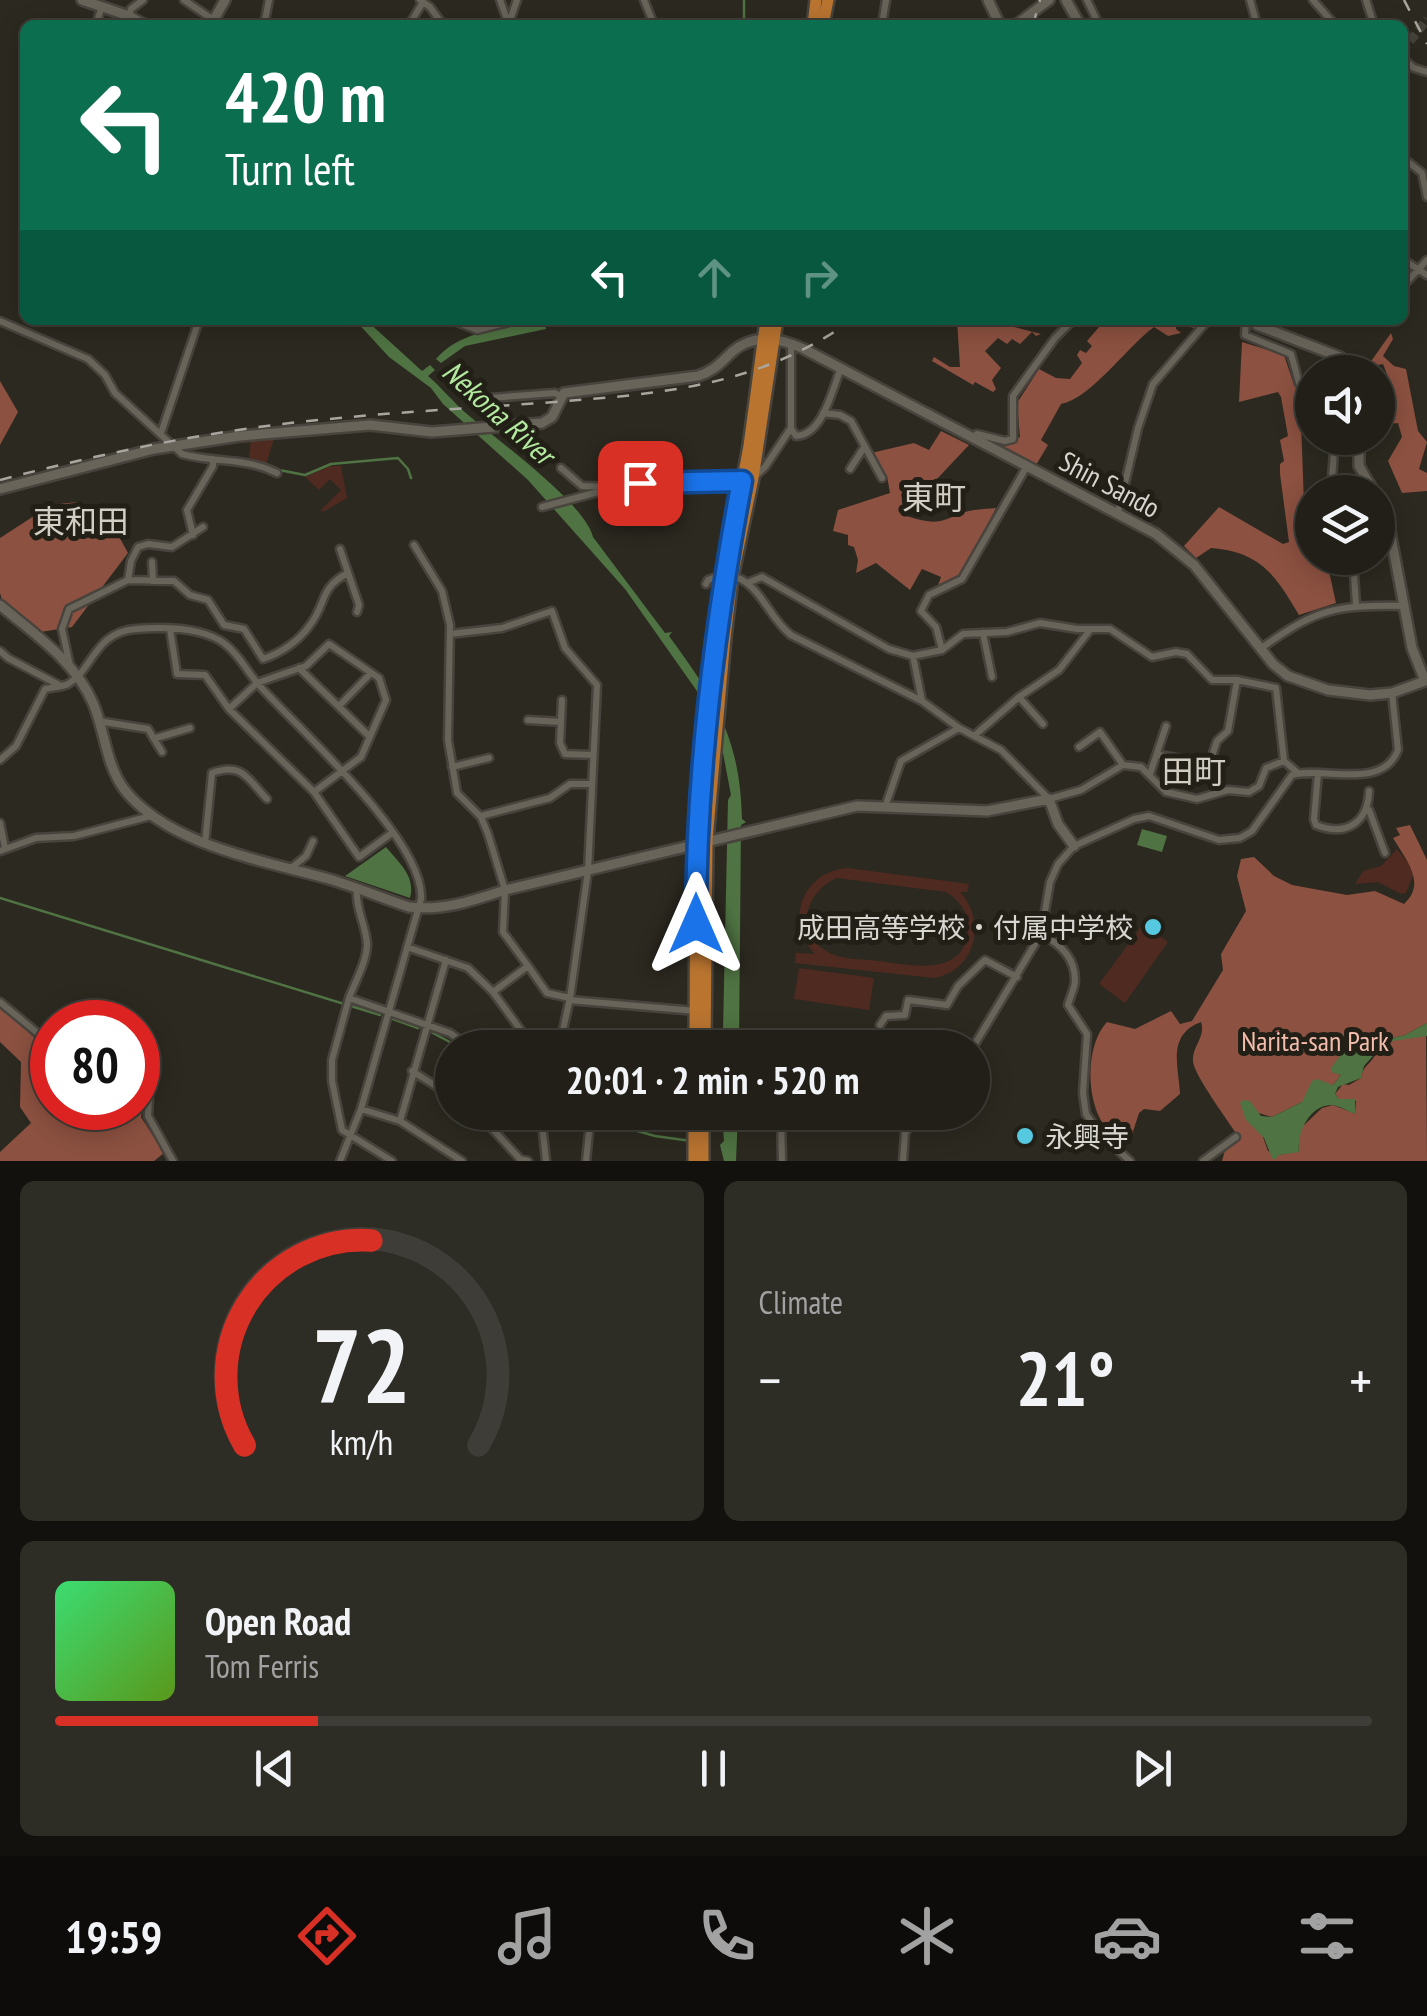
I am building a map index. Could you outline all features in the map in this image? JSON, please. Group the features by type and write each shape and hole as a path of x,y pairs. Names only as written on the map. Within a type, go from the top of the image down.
{"highway":[{"path":"696,1030 719,637 748,480 768,339 767,325"},
{"path":"768,339 775,325"},
{"path":"704,1030 705,835"},
{"path":"694,1130 694,1161"},
{"path":"703,1130 703,1161"}],"street":[{"path":"82,0 136,20"},
{"path":"129,16 143,0"},
{"path":"184,0 211,20"},
{"path":"1032,13 1036,0"},
{"path":"1023,20 1049,0"},
{"path":"1313,0 1331,20"},
{"path":"422,1 439,20"},
{"path":"97,20 100,9"},
{"path":"1408,162 1422,173 1427,197"},
{"path":"1424,272 1427,260"},
{"path":"0,321 88,360 105,375 116,393 182,454 236,459 277,472"},
{"path":"161,433 197,325"},
{"path":"464,325 477,330 497,325"},
{"path":"972,438 977,434 1005,441 1013,438 1013,396 1068,325"},
{"path":"1118,514 1141,415 1153,384 1204,325"},
{"path":"1246,325 1245,335 1291,354 1295,367"},
{"path":"1258,326 1332,355"},
{"path":"490,398 555,393 560,396 698,376 716,368 739,347 768,339"},
{"name":"Shin Sando","path":"768,339 791,343 841,368 1156,534 1182,554 1260,649 1288,676 1354,695 1392,693"},
{"path":"791,343 791,428 796,436 806,434 823,413 841,368"},
{"path":"0,489 173,446 253,434 370,424 432,432 546,422 556,411 560,396"},
{"path":"823,413 850,421 882,478"},
{"path":"542,507 640,483 748,480 765,467 791,428"},
{"path":"850,469 864,448"},
{"path":"193,535 187,510 213,459"},
{"path":"942,650 936,627 921,612 922,602 928,595 962,579 1027,466"},
{"path":"562,468 582,486 612,488"},
{"path":"128,580 138,548 148,544 166,548 204,527"},
{"path":"414,545 442,591 450,634 448,710 452,767 459,796 481,816 505,890 503,932 547,993 569,999 696,1012"},
{"path":"340,549 359,605 357,612"},
{"path":"984,1030 1041,934 1050,882 1058,864 1074,846 1148,816 1218,840 1240,838 1252,831 1288,778 1298,773 1372,773 1396,757 1392,693 1426,681 1412,648 1395,554"},
{"path":"152,562 153,581"},
{"path":"348,574 330,584 310,626 300,637 263,659 244,629 224,625 208,600 190,595 174,581 128,580 69,609 62,630 73,671 95,707 118,780 135,802 205,842 418,908 461,905 705,835 763,827 857,806 987,811 1081,790 1123,765 1134,764 1150,774 1166,792 1197,798 1228,790 1249,792 1258,786 1266,768 1284,762"},
{"path":"1354,575 1356,605"},
{"path":"706,584 708,580 728,577 747,583 757,589 780,627 791,635 922,701 958,728 1011,757 1049,799 1058,824 1074,846"},
{"path":"747,583 762,578 889,649 913,656 942,650 963,634 1006,632 1040,623 1110,629 1152,657 1186,654 1212,680 1237,680 1276,688"},
{"path":"0,605 73,671"},
{"path":"1260,649 1297,622 1336,608 1406,606"},
{"path":"450,634 502,628 552,611 564,648 597,685 588,871 563,1030"},
{"path":"0,760 16,746 46,689 68,684 73,671 111,636 134,628 170,629 210,636 227,644 257,683 344,769 419,872 422,885 361,1109 340,1161"},
{"path":"170,629 177,674 205,675 229,710 314,792 359,857 392,834"},
{"path":"974,736 1019,697 1060,670 1091,629"},
{"path":"984,632 992,678"},
{"path":"229,710 257,683 306,666 329,644 379,678 386,700 361,757 314,792"},
{"path":"0,650 60,685"},
{"path":"913,656 922,701"},
{"path":"299,668 369,736"},
{"path":"340,706 370,674"},
{"path":"1276,688 1288,676"},
{"path":"1159,755 1204,762 1211,759 1217,741 1228,731 1237,680"},
{"path":"1276,688 1284,762 1298,773"},
{"path":"1019,697 1044,724"},
{"path":"562,700 560,743 565,754 593,754"},
{"path":"528,720 561,722"},
{"path":"98,721 148,729 162,752"},
{"path":"1150,774 1166,726"},
{"path":"156,738 190,728"},
{"path":"886,807 901,762 958,728"},
{"path":"1079,747 1100,732 1123,765"},
{"path":"452,767 489,758"},
{"path":"205,842 212,773 230,766 238,768 266,799"},
{"path":"1318,773 1316,825 1337,830 1349,828 1368,809"},
{"path":"481,816 550,798 570,784 592,784"},
{"path":"1369,790 1368,809 1385,853"},
{"path":"0,822 2,849 36,838 74,836 152,815"},
{"path":"290,869 306,856 313,840"},
{"path":"357,889 356,900 367,942 332,1060 332,1081 342,1130 392,1161"},
{"path":"1041,934 1063,946 1073,970 1075,981 1068,1005 1087,1034 1083,1093 1086,1114 1100,1134 1130,1161"},
{"path":"407,947 468,968 493,992 522,1030"},
{"path":"400,1121 446,960"},
{"path":"880,1024 886,1016 905,1015 908,1000 946,1005 958,986 984,960 1016,977"},
{"path":"493,992 528,966"},
{"path":"349,999 444,1030"},
{"path":"0,1002 30,1027"},
{"path":"412,1071 435,1085"},
{"path":"361,1109 400,1121 451,1158 462,1161"},
{"path":"156,1130 173,1161"},
{"path":"493,1130 520,1159 528,1161"},
{"path":"543,1130 546,1161"},
{"path":"586,1161 589,1130"},
{"path":"781,1130 782,1161"},
{"path":"903,1161 907,1130"},
{"path":"1203,1161 1236,1137"}],"shaded area":[{"path":"360,325 371,325 422,371 430,365 435,370 428,376 457,405 574,507 665,633 672,632 669,636 700,680 722,721 736,765 742,819 746,822 741,825 739,1030 723,1030 731,795 723,753 699,694 625,589 528,480 443,404 431,388 389,357"},
{"path":"546,325 546,329 465,346 441,363 436,359 459,341 501,328"},
{"path":"275,436 266,464 249,458 251,438"},
{"path":"330,466 341,466 347,498 323,512 341,490 330,479 319,490 305,477"},
{"path":"1142,829 1167,836 1162,852 1137,845"},
{"path":"386,847 408,876 410,898 345,876"},
{"path":"1397,849 1415,871 1406,893 1378,882 1355,884 1363,871 1381,866"},
{"path":"848,868 969,884 967,892 960,892 968,904 975,930 968,955 960,966 934,978 795,963 796,953 815,954 801,927 803,900 819,878","holes":["837,878 946,892 963,908 968,930 957,956 934,965 844,958 816,943 807,923 811,902 826,884"]},
{"path":"1143,924 1168,942 1125,1003 1099,984"},
{"path":"799,968 874,978 869,1010 794,999"},
{"path":"1427,1023 1427,1036 1385,1042 1364,1066 1361,1078 1338,1087 1335,1094 1339,1099 1355,1099 1356,1114 1334,1105 1316,1110 1306,1122 1299,1152 1272,1158 1264,1138 1246,1120 1240,1103 1243,1100 1250,1101 1261,1116 1272,1117 1302,1102 1312,1081 1333,1085 1341,1075 1331,1072 1331,1068 1351,1041 1382,1041"},
{"path":"723,1130 737,1130 736,1161 724,1161 720,1145 724,1141"}],"green space":[{"path":"957,325 1006,325 1041,334 1036,336 1032,332 1020,344 1012,339 1007,344 998,338 985,351 1001,368 992,380 996,389 993,392 932,361 934,357 950,367 960,367"},
{"path":"1101,325 1176,325 1181,333 1168,336 1154,327 1084,393 1061,404 1041,440 1048,445 1036,465 995,445 1006,446 1020,437 1017,403 1039,369 1056,378 1070,379 1082,363 1077,355 1080,350 1086,353 1092,346 1087,341"},
{"path":"1391,333 1393,339 1384,355 1375,355"},
{"path":"1242,342 1284,355 1295,386 1295,455 1302,455 1303,475 1295,475 1295,575 1330,575 1336,603 1299,615 1274,577 1254,560 1211,548 1196,558 1184,546 1219,507 1283,544 1289,542 1280,474 1284,461 1280,440 1288,436 1281,397 1278,392 1239,402"},
{"path":"1395,366 1406,369 1418,431 1427,442 1419,469 1427,473 1427,491 1402,493 1388,461 1395,455 1402,437 1395,423"},
{"path":"0,381 18,412 0,445"},
{"path":"941,431 969,445 936,480 936,489 901,494 906,516 929,521 996,508 959,579 937,588 941,577 922,569 910,590 876,563 856,573 858,560 854,547 848,545 848,535 833,531 838,510 890,493 887,476 871,453 914,443 929,450"},
{"path":"77,502 105,511 128,553 72,627 28,634 3,603 0,593 0,538 51,505"},
{"name":"Narita-san Park","path":"1410,825 1427,860 1427,1023 1382,1041 1351,1041 1331,1069 1341,1075 1333,1085 1324,1084 1302,1102 1272,1117 1255,1112 1250,1101 1268,1151 1279,1155 1299,1151 1302,1127 1322,1108 1333,1105 1356,1114 1356,1101 1339,1099 1335,1094 1343,1084 1361,1078 1364,1068 1386,1043 1426,1035 1427,1161 1222,1161 1225,1150 1240,1139 1195,1068 1193,1056 1202,1032 1201,1022 1183,1035 1179,1044 1180,1094 1160,1111 1144,1109 1139,1113 1129,1144 1114,1137 1103,1124 1091,1089 1090,1070 1098,1035 1107,1022 1135,1029 1171,1011 1180,1024 1192,1021 1223,970 1221,954 1246,911 1237,876 1241,859 1254,857 1274,876 1292,885 1347,895 1375,891 1404,904 1411,896 1414,880 1393,838 1400,835 1396,828"},
{"path":"0,1006 30,1034 30,1122 20,1107 21,1062 0,1042"},
{"path":"30,1124 30,1130 149,1130 164,1153 154,1161 0,1161 0,1152"}],"waterway":[{"path":"744,0 744,20"},
{"path":"279,470 305,475 331,464 398,458 411,478"},
{"path":"0,898 380,1015"},
{"path":"393,1019 418,1028"},
{"path":"431,1032 435,1034"},
{"path":"634,1130 691,1141"}],"tunnel":[{"path":"1408,44 1427,19"}],"railway":[{"path":"1034,20 1040,0"},
{"path":"1404,0 1427,44"},
{"path":"0,480 122,451 287,423 624,396 703,384 779,361 844,325"}],"place":[{"name":"成田高等学校・付属中学校","path":"1153,927"},
{"name":"永興寺","path":"1025,1136"}],"district":[{"name":"東町","path":"934,497"},
{"name":"東和田","path":"81,521"},
{"name":"田町","path":"1194,771"}],"route":[{"path":"640,483 742,481 714,636 696,826 696,924"}],"water label":[{"name":"Nekona River","path":"499,412"}]}
